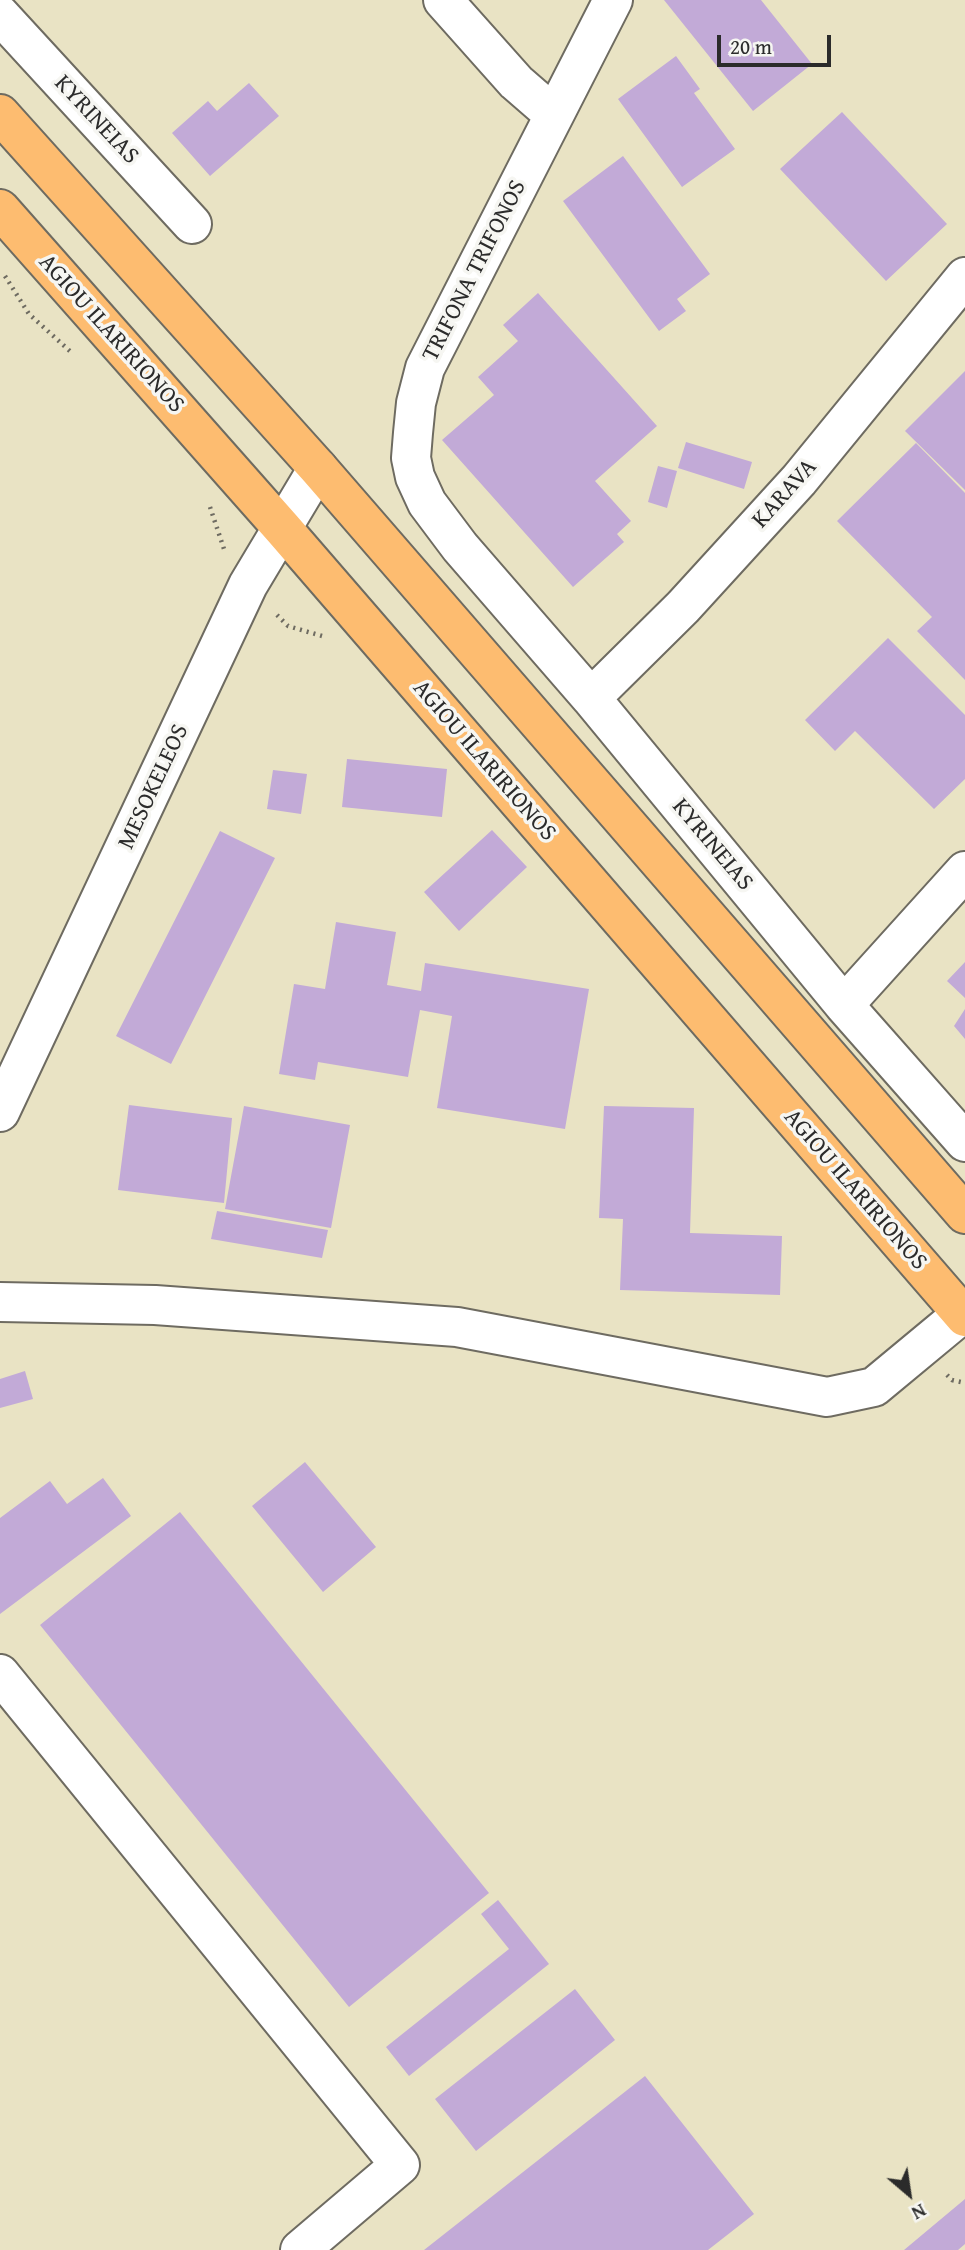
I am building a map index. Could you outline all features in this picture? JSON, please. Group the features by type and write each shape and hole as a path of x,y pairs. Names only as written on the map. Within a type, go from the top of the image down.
{"main road":[{"path":"0,114 318,468 965,1214"},
{"name":"AGIOU ILARIRIONOS","path":"0,209 284,529 964,1315"}],"street":[{"path":"443,0 516,82 554,115"},
{"name":"TRIFONA TRIFONOS","path":"460,547 427,503 415,477 411,458 416,403 425,368 613,0"},
{"name":"KYRINEIAS","path":"0,15 192,225"},
{"name":"KARAVA","path":"591,698 683,607 799,480 965,277"},
{"name":"MESOKELEOS","path":"0,1112 248,585 284,529 318,468"},
{"name":"KYRINEIAS","path":"460,547 591,698 844,1005 965,1142"},
{"path":"844,1005 965,870"},
{"path":"0,1302 155,1305 457,1327 827,1397 874,1387 964,1315"},
{"path":"0,1674 400,2165 300,2250"}],"building":[{"path":"664,0 761,0 812,64 753,111"},
{"path":"676,56 700,89 694,93 735,149 682,187 618,99"},
{"path":"249,83 279,116 210,176 172,133 208,101 217,111"},
{"path":"842,112 947,224 886,281 780,169"},
{"path":"623,156 710,274 677,299 686,311 659,331 563,201"},
{"path":"538,293 657,426 595,481 631,521 617,534 624,542 573,587 442,440 494,395 478,377 518,341 503,325"},
{"path":"965,371 965,490 905,431"},
{"path":"686,442 752,462 744,489 678,468"},
{"path":"916,443 965,493 965,680 917,631 932,617 837,521"},
{"path":"658,466 677,471 667,508 648,502"},
{"path":"888,638 965,715 965,779 934,809 855,731 835,751 805,720"},
{"path":"347,759 447,769 442,817 342,807"},
{"path":"273,770 307,774 301,814 267,809"},
{"path":"492,830 527,867 459,931 424,892"},
{"path":"220,831 275,858 171,1064 116,1036"},
{"path":"336,922 396,932 387,985 421,991 425,963 589,989 565,1129 437,1108 452,1016 420,1010 408,1077 318,1062 315,1080 279,1074 294,984 325,989"},
{"path":"965,962 965,998 947,981"},
{"path":"965,1009 965,1039 954,1026"},
{"path":"129,1105 232,1118 224,1203 118,1190"},
{"path":"244,1106 350,1125 331,1228 225,1209"},
{"path":"604,1106 694,1108 690,1233 782,1236 780,1295 620,1290 623,1219 599,1218"},
{"path":"217,1211 328,1230 322,1258 211,1239"},
{"path":"25,1371 33,1399 0,1408 0,1379"},
{"path":"305,1462 376,1547 323,1592 252,1506"},
{"path":"103,1478 131,1516 0,1614 0,1518 50,1481 67,1504"},
{"path":"180,1512 489,1893 349,2007 40,1625"},
{"path":"498,1900 549,1964 409,2076 386,2047 509,1949 481,1914"},
{"path":"575,1989 615,2040 476,2151 435,2099"},
{"path":"645,2076 754,2214 708,2250 424,2250"},
{"path":"965,2199 965,2244 958,2250 904,2250"}]}
